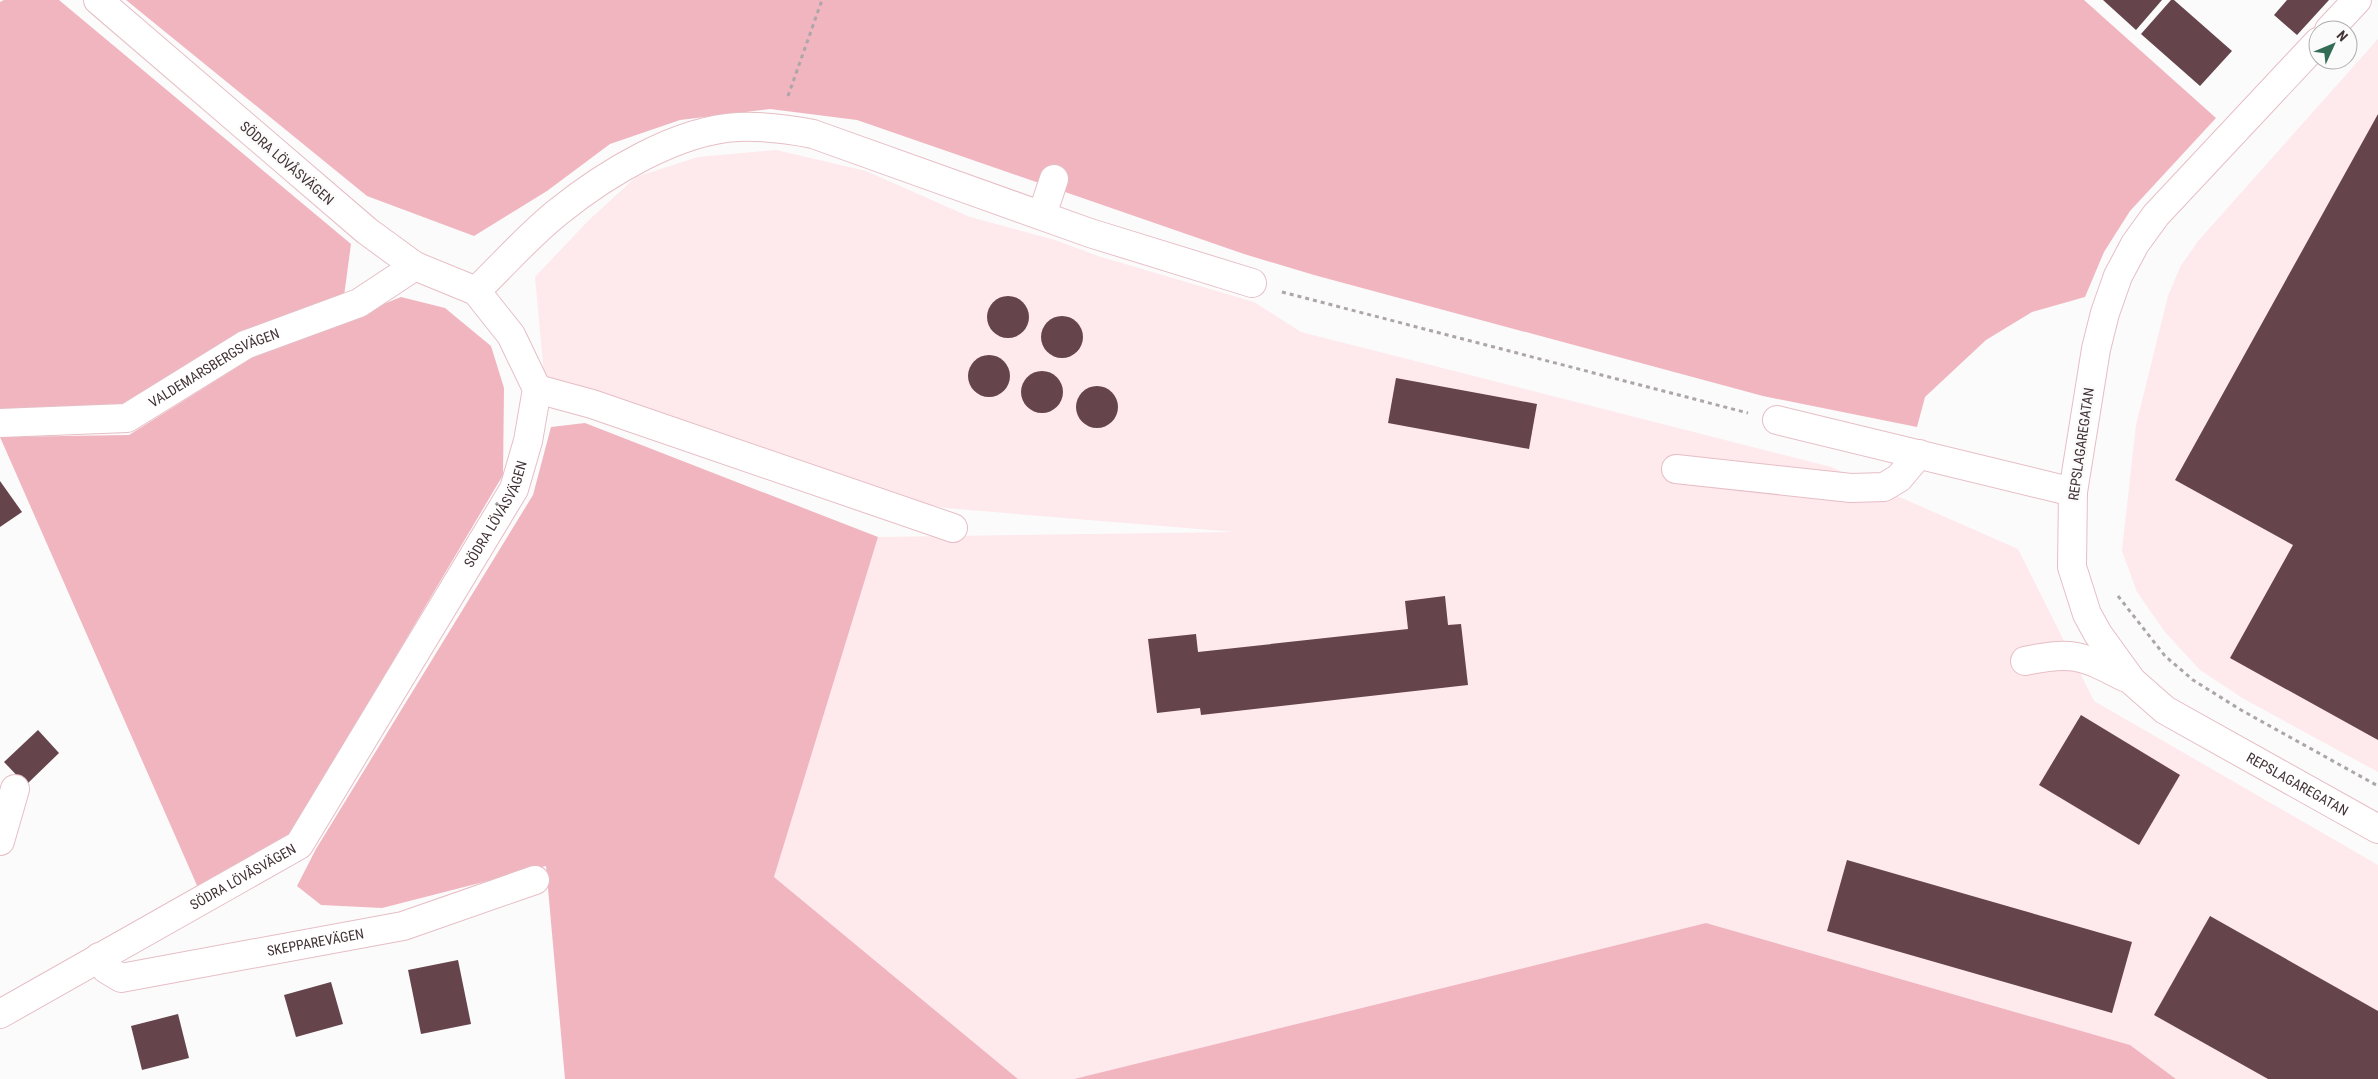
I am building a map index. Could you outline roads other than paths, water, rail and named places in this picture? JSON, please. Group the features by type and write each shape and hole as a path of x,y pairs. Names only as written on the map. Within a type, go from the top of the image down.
{"street":[{"name":"SÖDRA LÖVÅSVÄGEN","path":"0,1014 299,845 514,489 528,441 537,389 511,335 476,291 415,266 368,231 98,0"},
{"path":"2338,20 2357,0"},
{"name":"REPSLAGAREGATAN","path":"2308,53 2156,215 2135,244 2118,276 2105,313 2096,349 2073,492 2072,566 2078,591 2098,634 2132,681 2165,710 2378,829"},
{"path":"476,291 557,212 589,190 657,150 694,135 736,127 777,128 813,134 1042,215 1094,244 1252,284"},
{"path":"1042,215 1054,179"},
{"name":"VALDEMARSBERGSVÄGEN","path":"0,423 127,418 245,345 359,303 415,266"},
{"path":"537,389 592,404 953,528"},
{"path":"1777,420 2073,492"},
{"path":"1676,469 1851,488 1884,487 1899,478 1919,454"},
{"path":"2025,661 2060,655 2073,655 2098,663 2132,681"},
{"path":"0,841 15,789"},
{"name":"SKEPPAREVÄGEN","path":"99,957 106,969 121,978 404,926 535,880"}]}
